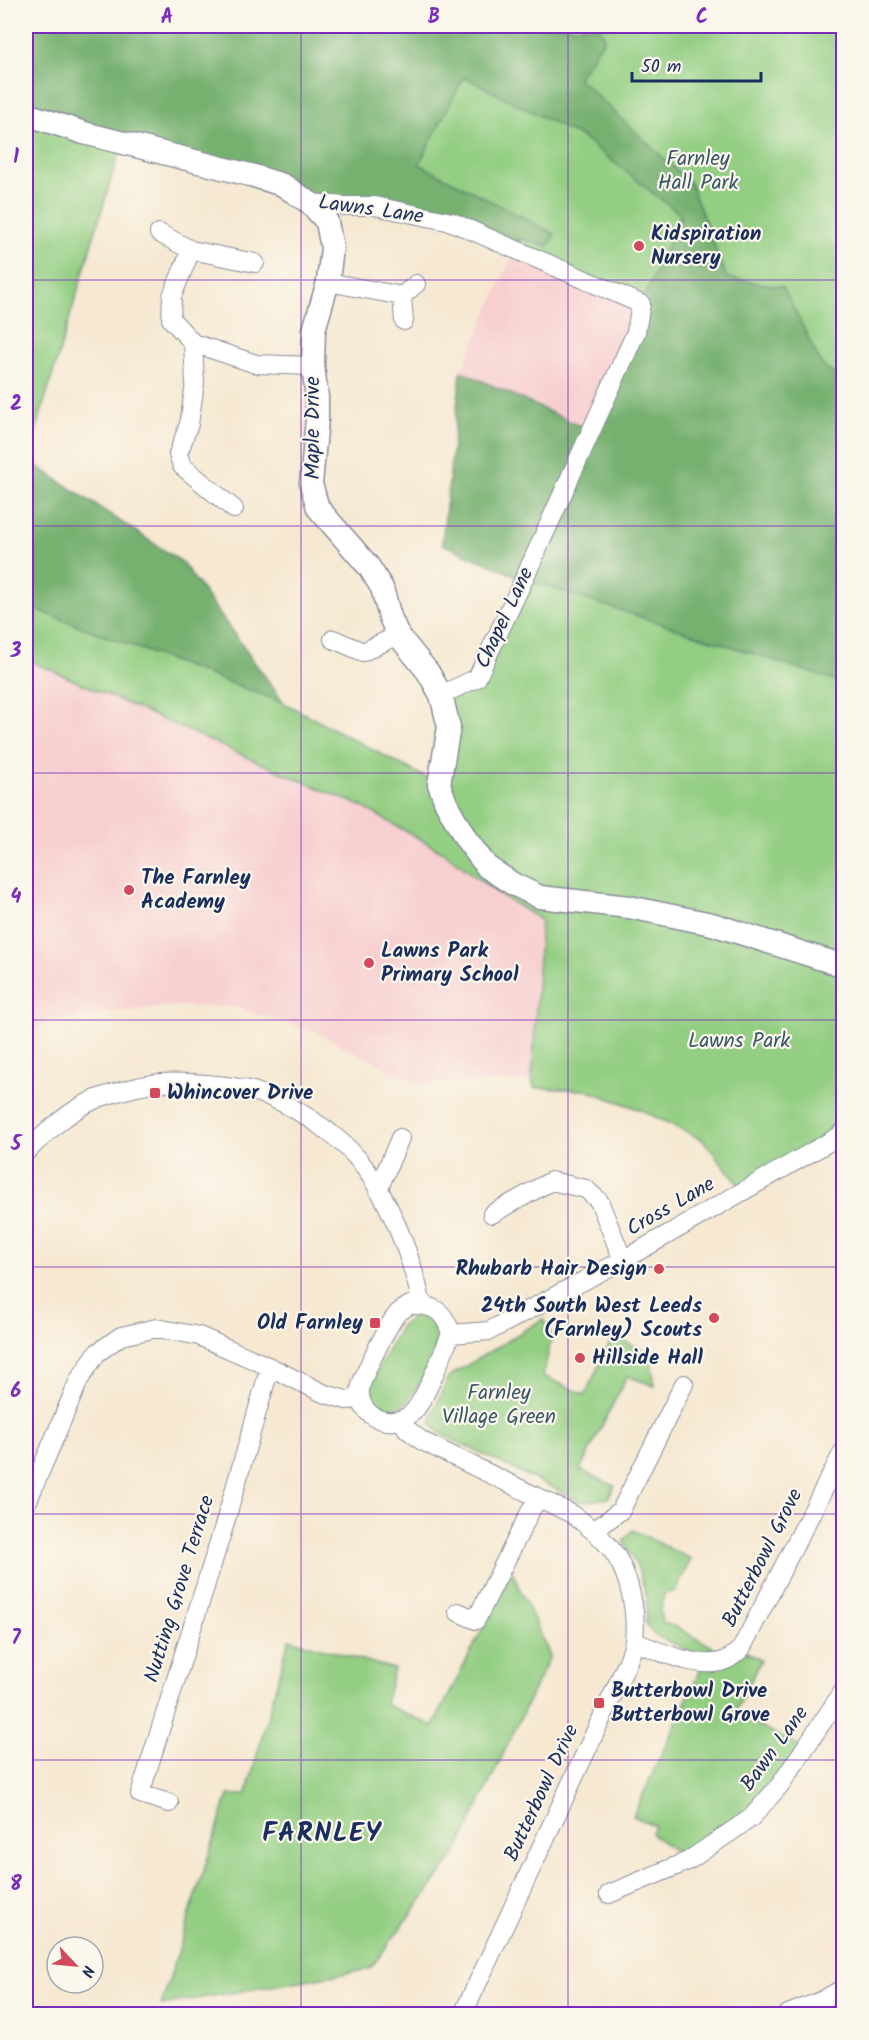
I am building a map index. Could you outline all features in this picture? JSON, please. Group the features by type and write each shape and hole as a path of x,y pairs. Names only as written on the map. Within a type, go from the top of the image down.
{"street":[{"name":"Lawns Lane","path":"26,114 95,136 254,176 283,185 310,202 345,206 375,206 452,222 641,304"},
{"name":"Maple Drive","path":"310,202 327,222 332,248 328,282 314,330 313,366 317,419 311,484 318,508 369,567 382,588 398,635 428,672 441,695"},
{"path":"159,233 191,250 255,263"},
{"path":"191,250 172,296 171,319 193,343 256,364 313,366"},
{"path":"328,282 402,296"},
{"path":"402,296 416,284"},
{"path":"402,296 404,321"},
{"name":"Chapel Lane","path":"441,695 477,678 636,332 641,304"},
{"path":"193,343 195,383 189,424 178,454 182,466 234,509"},
{"path":"333,639 363,652 398,635"},
{"path":"441,695 449,727 439,784 446,803 466,839 487,867 513,884 540,897 629,907 712,924 843,966"},
{"path":"26,1152 57,1121 95,1100 160,1083 218,1085 256,1092 300,1113 335,1137 358,1160 390,1209 406,1249 422,1305"},
{"name":"Cross Lane","path":"452,1334 489,1331 623,1260 843,1135"},
{"path":"378,1190 400,1138"},
{"path":"492,1214 551,1181 586,1189 599,1201 623,1260"},
{"path":"410,1305 422,1305 435,1308 448,1322 452,1334 422,1399 413,1412 401,1420 390,1423 372,1416 361,1399 360,1389 381,1341 398,1314 410,1305"},
{"path":"26,1505 79,1380 98,1353 121,1336 157,1328 199,1336 329,1395 346,1400 361,1399"},
{"name":"Nutting Grove Terrace","path":"169,1803 140,1794 224,1526 270,1367"},
{"path":"594,1531 621,1510 684,1384"},
{"name":"Butterbowl Drive","path":"401,1420 407,1429 422,1441 572,1514 594,1531 615,1555 626,1578 633,1611 634,1642 620,1679 463,2014"},
{"name":"Butterbowl Grove","path":"634,1642 703,1664 726,1660 741,1649 843,1450"},
{"path":"458,1612 476,1620 537,1498"},
{"name":"Bawn Lane","path":"609,1894 688,1861 751,1818 780,1785 843,1690"},
{"path":"788,2014 821,2001 843,1988"}],"shaded area":[{"path":"515,250 641,304 591,432 461,371"},
{"path":"26,659 361,806 443,852 494,891 542,920 532,1080 418,1084 312,1030 232,1007 179,1006 92,1014 46,1021 26,1040"}],"green space":[{"name":"Lawns Park","path":"26,26 843,26 844,1114 837,1123 843,1134 744,1191 703,1140 641,1110 586,1090 534,1088 532,1080 541,920 494,891 443,852 361,806 26,659 27,606 284,703 438,784 441,695 477,677 641,305 515,250 519,240"},
{"name":"Farnley Hall Park","path":"26,26 599,26 605,38 578,78 690,183 727,278 783,287 822,365 843,381 843,683 524,579 442,544 461,371 591,431 641,304 681,215 583,138 464,77 419,164 555,234 549,246 519,239 515,250 452,222 345,206 26,114"},
{"path":"26,114 122,143 27,460 26,459"},
{"path":"26,459 182,562 284,703 26,606"},
{"path":"419,1317 435,1325 438,1333 437,1343 419,1386 412,1396 396,1408 386,1407 375,1398 370,1385 400,1327 411,1318"},
{"name":"Farnley Village Green","path":"543,1319 552,1336 543,1376 585,1395 613,1336 650,1354 655,1386 627,1376 580,1470 615,1486 608,1498 582,1502 439,1433 431,1422 448,1377"},
{"path":"633,1530 691,1559 675,1591 664,1594 660,1613 663,1623 676,1627 713,1647 710,1653 695,1654 654,1635 646,1624 647,1598 638,1568 623,1541"},
{"path":"512,1571 550,1656 455,1855 370,1969 161,2005 228,1795 246,1795 289,1639 394,1669 385,1704 433,1726"},
{"path":"741,1649 761,1660 735,1713 804,1749 780,1785 688,1861 651,1833 654,1825 633,1816 703,1664"}],"place":[{"name":"Kidspiration Nursery","path":"639,246"},
{"name":"The Farnley Academy","path":"129,890"},
{"name":"Lawns Park Primary School","path":"369,963"},
{"name":"Whincover Drive","path":"155,1093"},
{"name":"Rhubarb Hair Design","path":"659,1269"},
{"name":"24th South West Leeds (Farnley) Scouts","path":"714,1318"},
{"name":"Old Farnley","path":"375,1323"},
{"name":"Hillside Hall","path":"580,1358"},
{"name":"Butterbowl Drive Butterbowl Grove","path":"599,1703"}],"district":[{"name":"FARNLEY","path":"322,1833"}]}
